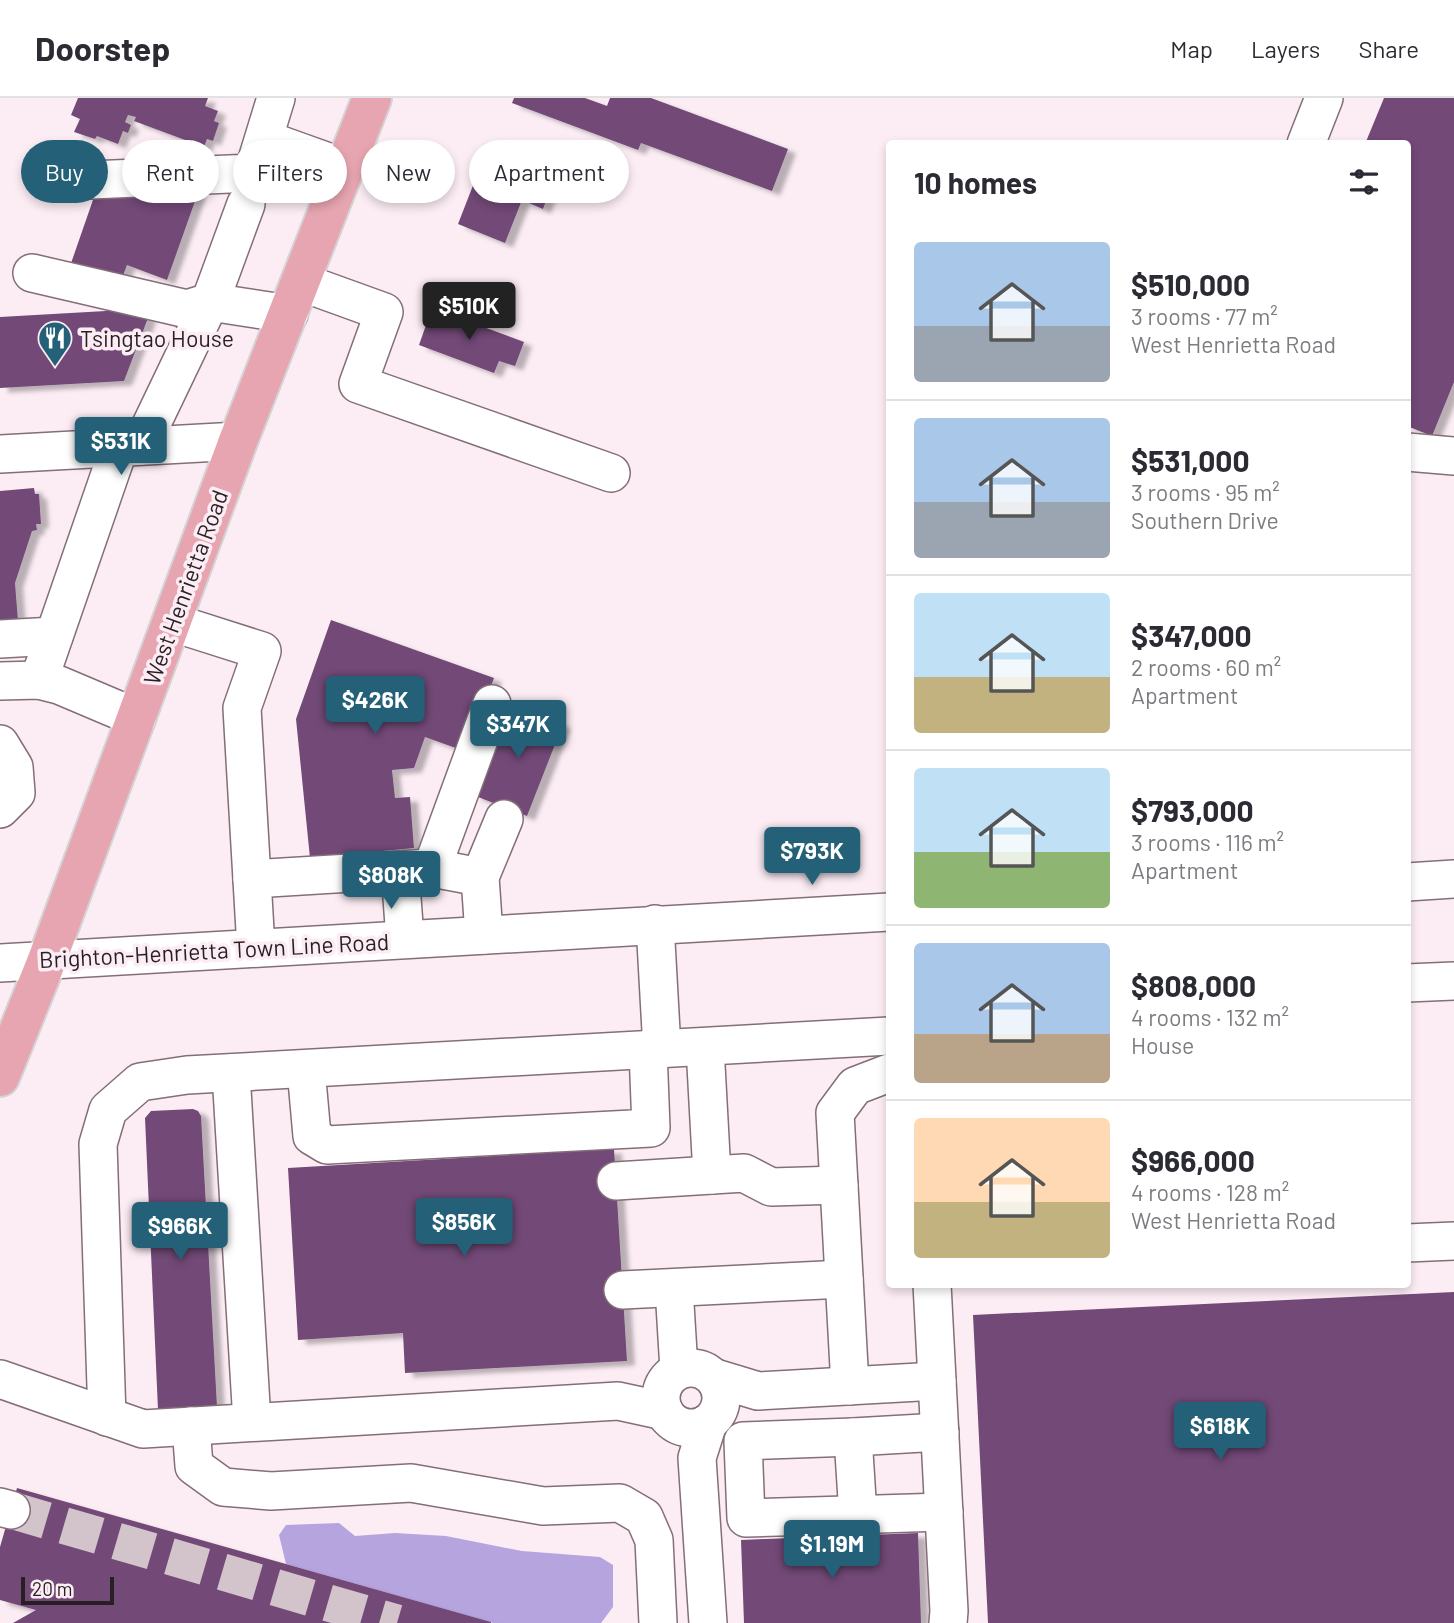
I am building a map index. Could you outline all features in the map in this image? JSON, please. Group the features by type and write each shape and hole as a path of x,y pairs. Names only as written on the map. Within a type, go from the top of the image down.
{"main road":[{"name":"West Henrietta Road","path":"347,163 372,98"},
{"name":"West Henrietta Road","path":"0,1077 47,960 238,441 332,203"}],"street":[{"path":"108,179 253,173 276,98"},
{"path":"1308,140 1324,98"},
{"path":"39,680 130,447 209,302 246,204"},
{"path":"32,273 187,309 209,302 295,298 384,312 358,384 611,473"},
{"path":"0,454 238,441"},
{"path":"1411,452 1454,456"},
{"path":"171,622 262,652 242,708 256,948"},
{"path":"0,639 54,636"},
{"path":"0,681 39,680 59,685 137,718"},
{"path":"405,939 416,869 492,704"},
{"path":"0,744 14,767 16,793 0,809"},
{"path":"484,934 480,877 504,819"},
{"path":"252,879 416,869 480,877"},
{"path":"1411,882 1454,879"},
{"name":"Brighton-Henrietta Town Line Road","path":"0,962 886,912"},
{"path":"651,1128 655,1049 654,924"},
{"path":"1411,983 1454,981"},
{"path":"107,1417 98,1144 108,1110 140,1082 187,1075 886,1037"},
{"path":"705,1047 712,1175"},
{"path":"306,1069 312,1136 327,1145 709,1125"},
{"path":"231,1073 252,1422"},
{"path":"850,1386 835,1113 855,1086 886,1074"},
{"path":"616,1181 744,1173 771,1188 839,1185"},
{"path":"1411,1243 1454,1241"},
{"path":"623,1290 844,1279"},
{"path":"674,1288 697,1458 708,1623"},
{"path":"932,1288 948,1623"},
{"path":"0,1379 143,1429 618,1401 690,1400 758,1391 937,1381"},
{"path":"191,1426 194,1466 223,1487 271,1491 411,1483 543,1506 620,1503 644,1517 654,1540 658,1623"},
{"path":"940,1432 743,1441 746,1518 944,1511"},
{"path":"853,1437 858,1515"},
{"path":"649,1528 701,1520"}],"shaded area":[{"path":"339,1523 355,1536 395,1533 446,1536 522,1551 600,1557 613,1565 613,1607 601,1623 494,1623 286,1564 279,1535 286,1525"}],"building":[{"path":"78,98 208,98 205,106 218,111 214,121 219,123 213,140 185,140 134,121 136,117 128,115 125,122 131,125 128,133 123,131 118,144 97,136 95,139 74,132 80,119 71,115"},
{"path":"514,98 585,98 607,106 610,98 651,98 788,149 772,191 641,143 638,150 629,147 629,140 611,140 512,103"},
{"path":"1384,98 1454,98 1454,382 1432,436 1411,428 1411,140 1367,140"},
{"path":"122,195 122,203 194,203 167,280 127,265 119,286 69,269 92,203 108,203 108,196"},
{"path":"469,196 469,203 521,203 505,243 458,224"},
{"path":"529,203 545,203 543,209"},
{"path":"432,308 524,342 515,366 499,361 494,373 419,345"},
{"path":"141,309 148,318 124,381 0,388 0,317"},
{"path":"34,488 35,494 39,494 41,524 36,524 37,530 32,531 15,583 18,621 0,623 0,491"},
{"path":"331,620 494,678 467,752 425,737 414,768 392,770 395,798 410,797 414,848 310,858 296,719"},
{"path":"508,704 563,724 527,816 473,795"},
{"path":"193,1109 201,1116 217,1407 160,1413 145,1118 151,1111"},
{"path":"614,1149 627,1361 405,1373 403,1333 298,1340 288,1168"},
{"path":"1454,1292 1454,1623 988,1623 973,1315"},
{"path":"17,1488 491,1623 13,1623 36,1610 0,1600 0,1547"},
{"path":"918,1533 921,1623 744,1623 741,1540"}],"tunnel":[{"path":"11,1510 397,1623"}],"place":[{"name":"Tsingtao House","path":"55,368"}]}
